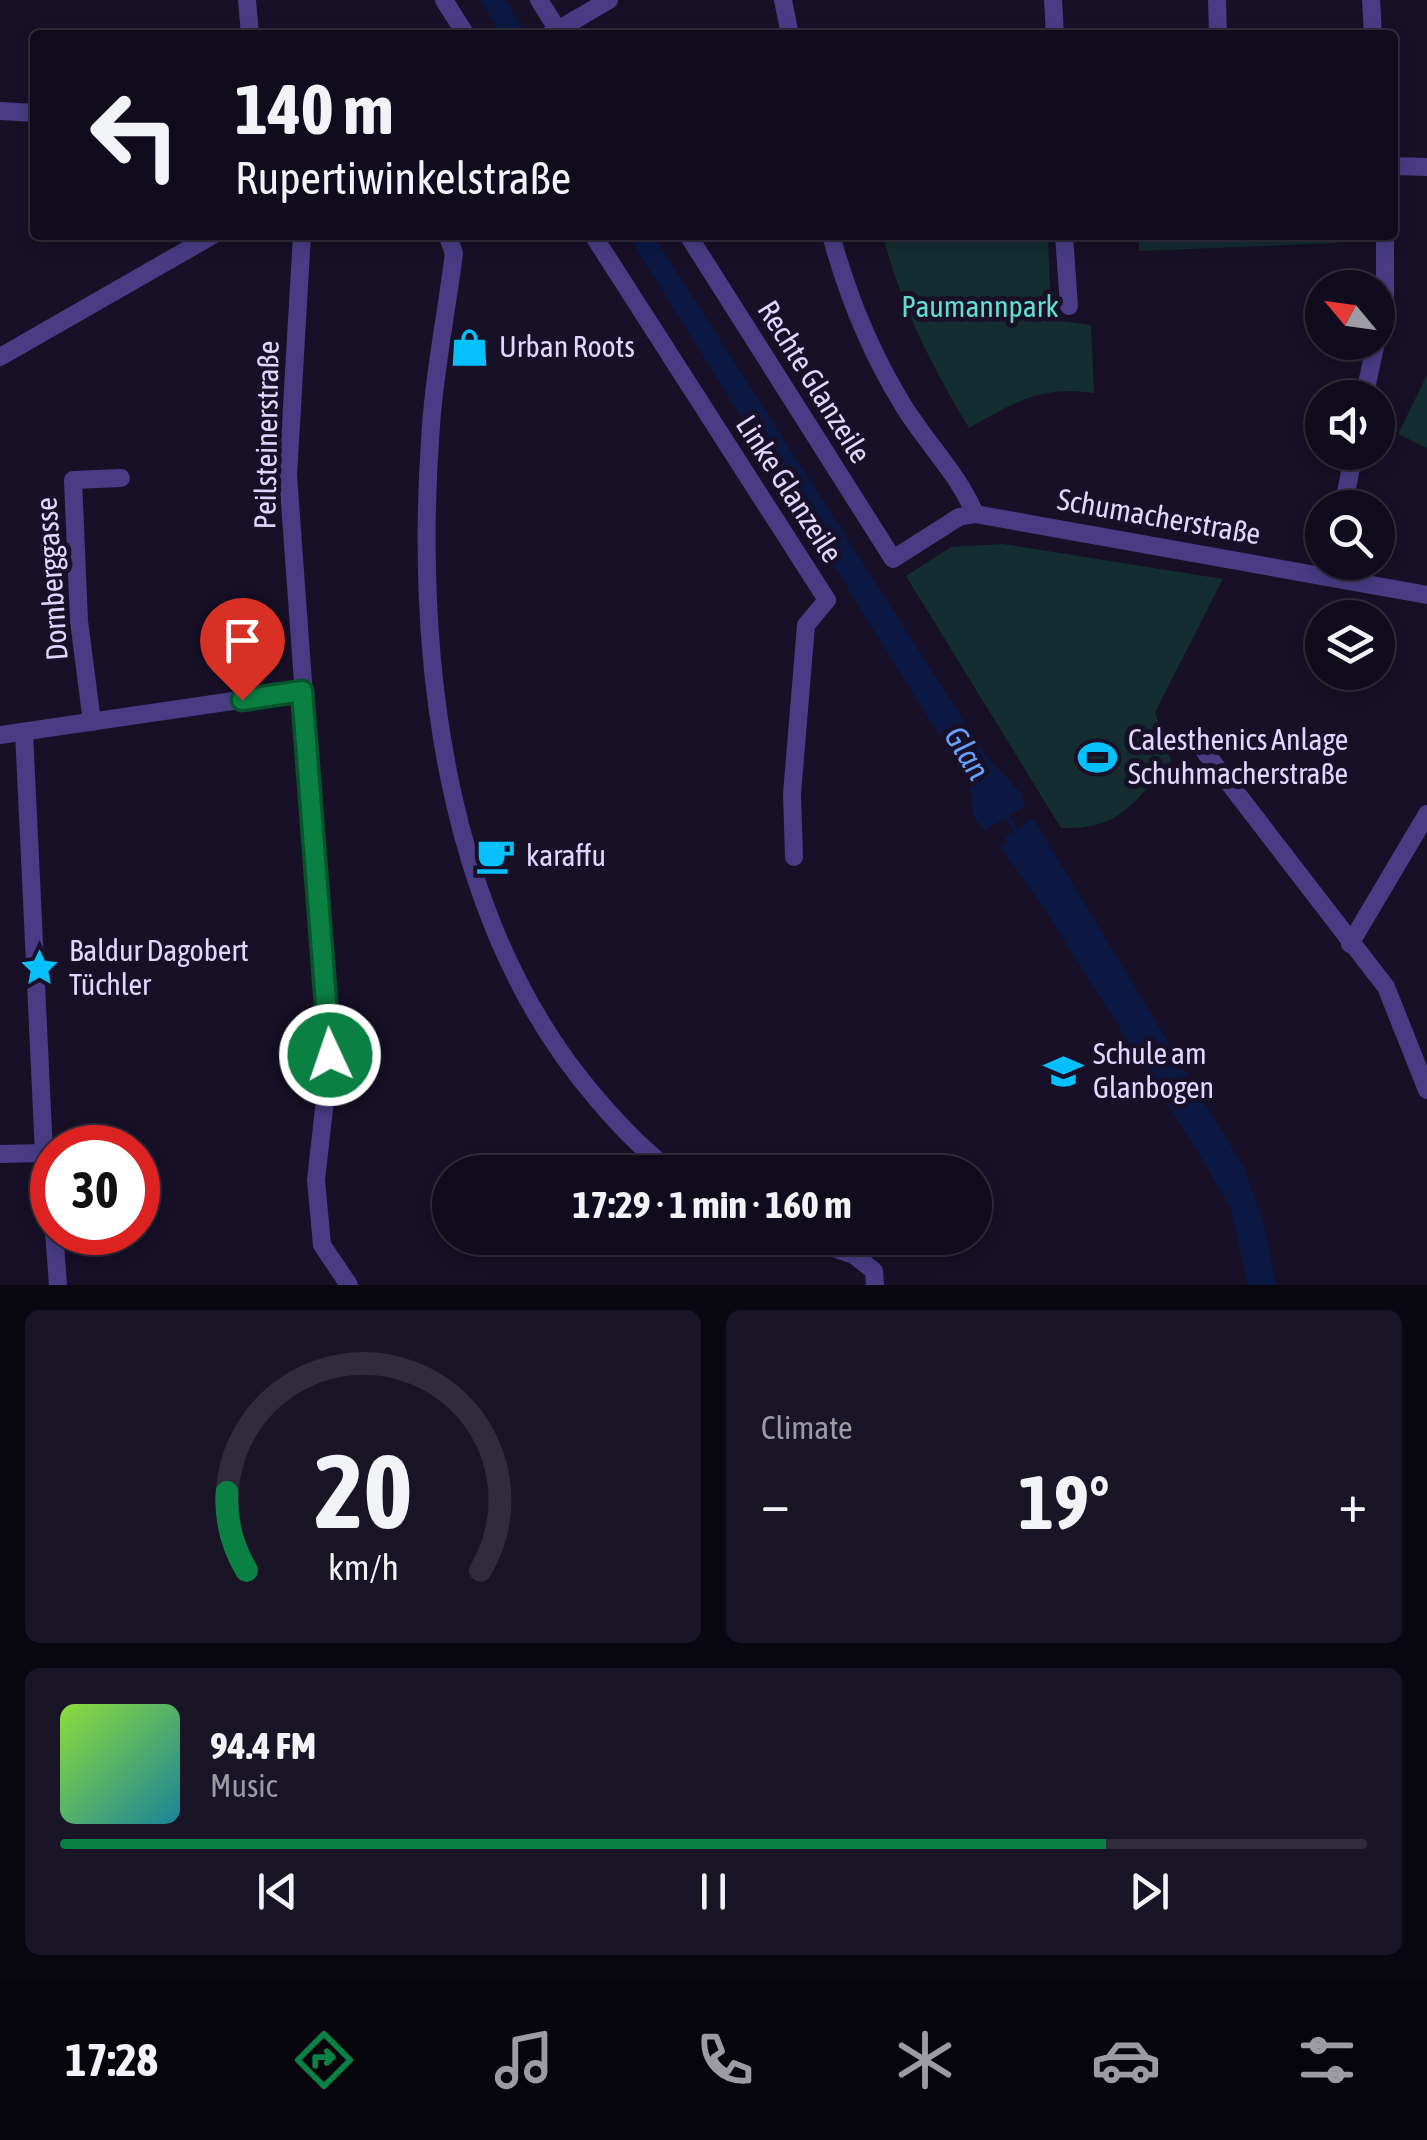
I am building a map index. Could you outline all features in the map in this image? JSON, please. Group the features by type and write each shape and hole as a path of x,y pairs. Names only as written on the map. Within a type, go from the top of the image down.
{"street":[{"path":"247,0 250,30"},
{"path":"444,0 463,30"},
{"path":"539,0 554,30"},
{"path":"561,30 610,0"},
{"path":"784,0 789,30"},
{"path":"1053,0 1055,30"},
{"path":"1216,0 1218,30"},
{"path":"1371,0 1373,30"},
{"path":"0,111 30,112"},
{"path":"1398,166 1427,167"},
{"path":"0,357 204,240"},
{"name":"Peilsteinerstraße","path":"302,240 288,475 329,1041 316,1180 324,1249 349,1285"},
{"path":"449,240 454,253 431,424 427,556 439,710 462,826 514,977 526,1001 565,1062 631,1137 653,1155"},
{"name":"Linke Glanzeile","path":"596,240 828,600 806,625 794,759 794,857"},
{"name":"Rechte Glanzeile","path":"691,240 893,559 959,517 976,514"},
{"path":"832,240 846,290 903,405 965,490 976,514"},
{"path":"1064,240 1068,306"},
{"path":"1384,240 1384,270"},
{"name":"Dornberggasse","path":"92,722 79,621 73,480 121,478"},
{"name":"Schumacherstraße","path":"976,514 1305,565"},
{"name":"Schumacherstraße","path":"1372,580 1427,595"},
{"path":"0,735 302,691"},
{"path":"24,732 43,1125"},
{"path":"1205,752 1386,987 1427,1090"},
{"path":"1350,944 1427,814"},
{"path":"0,1154 30,1153"},
{"path":"56,1255 58,1285"},
{"path":"854,1255 874,1271 875,1285"}],"green space":[{"name":"Paumannpark","path":"885,240 1048,240 1051,320 1091,325 1094,393 1042,394 969,428 918,335"},
{"path":"1139,240 1337,243 1139,251"},
{"path":"1427,375 1427,448 1398,434"},
{"path":"1003,544 1223,579 1155,712 1171,761 1125,811 1099,824 1061,828 906,576 951,547"}],"water":[{"path":"480,0 505,0 524,30 499,30"},
{"path":"631,240 656,240 987,757 1021,793 1025,806 984,831 973,816 970,785"},
{"path":"1033,818 1244,1168 1264,1224 1276,1285 1248,1285 1231,1209 1044,908 999,845 1007,845 1005,837"}],"waterway":[{"name":"Glan","path":"1005,812 1017,833"}],"place":[{"name":"Urban Roots","path":"469,347"},
{"name":"Calesthenics Anlage Schuhmacherstraße","path":"1098,757"},
{"name":"karaffu","path":"496,856"},
{"name":"Baldur Dagobert Tüchler","path":"39,968"},
{"name":"Schule am Glanbogen","path":"1063,1071"}],"route":[{"path":"242,700 302,691 330,1055"}]}
